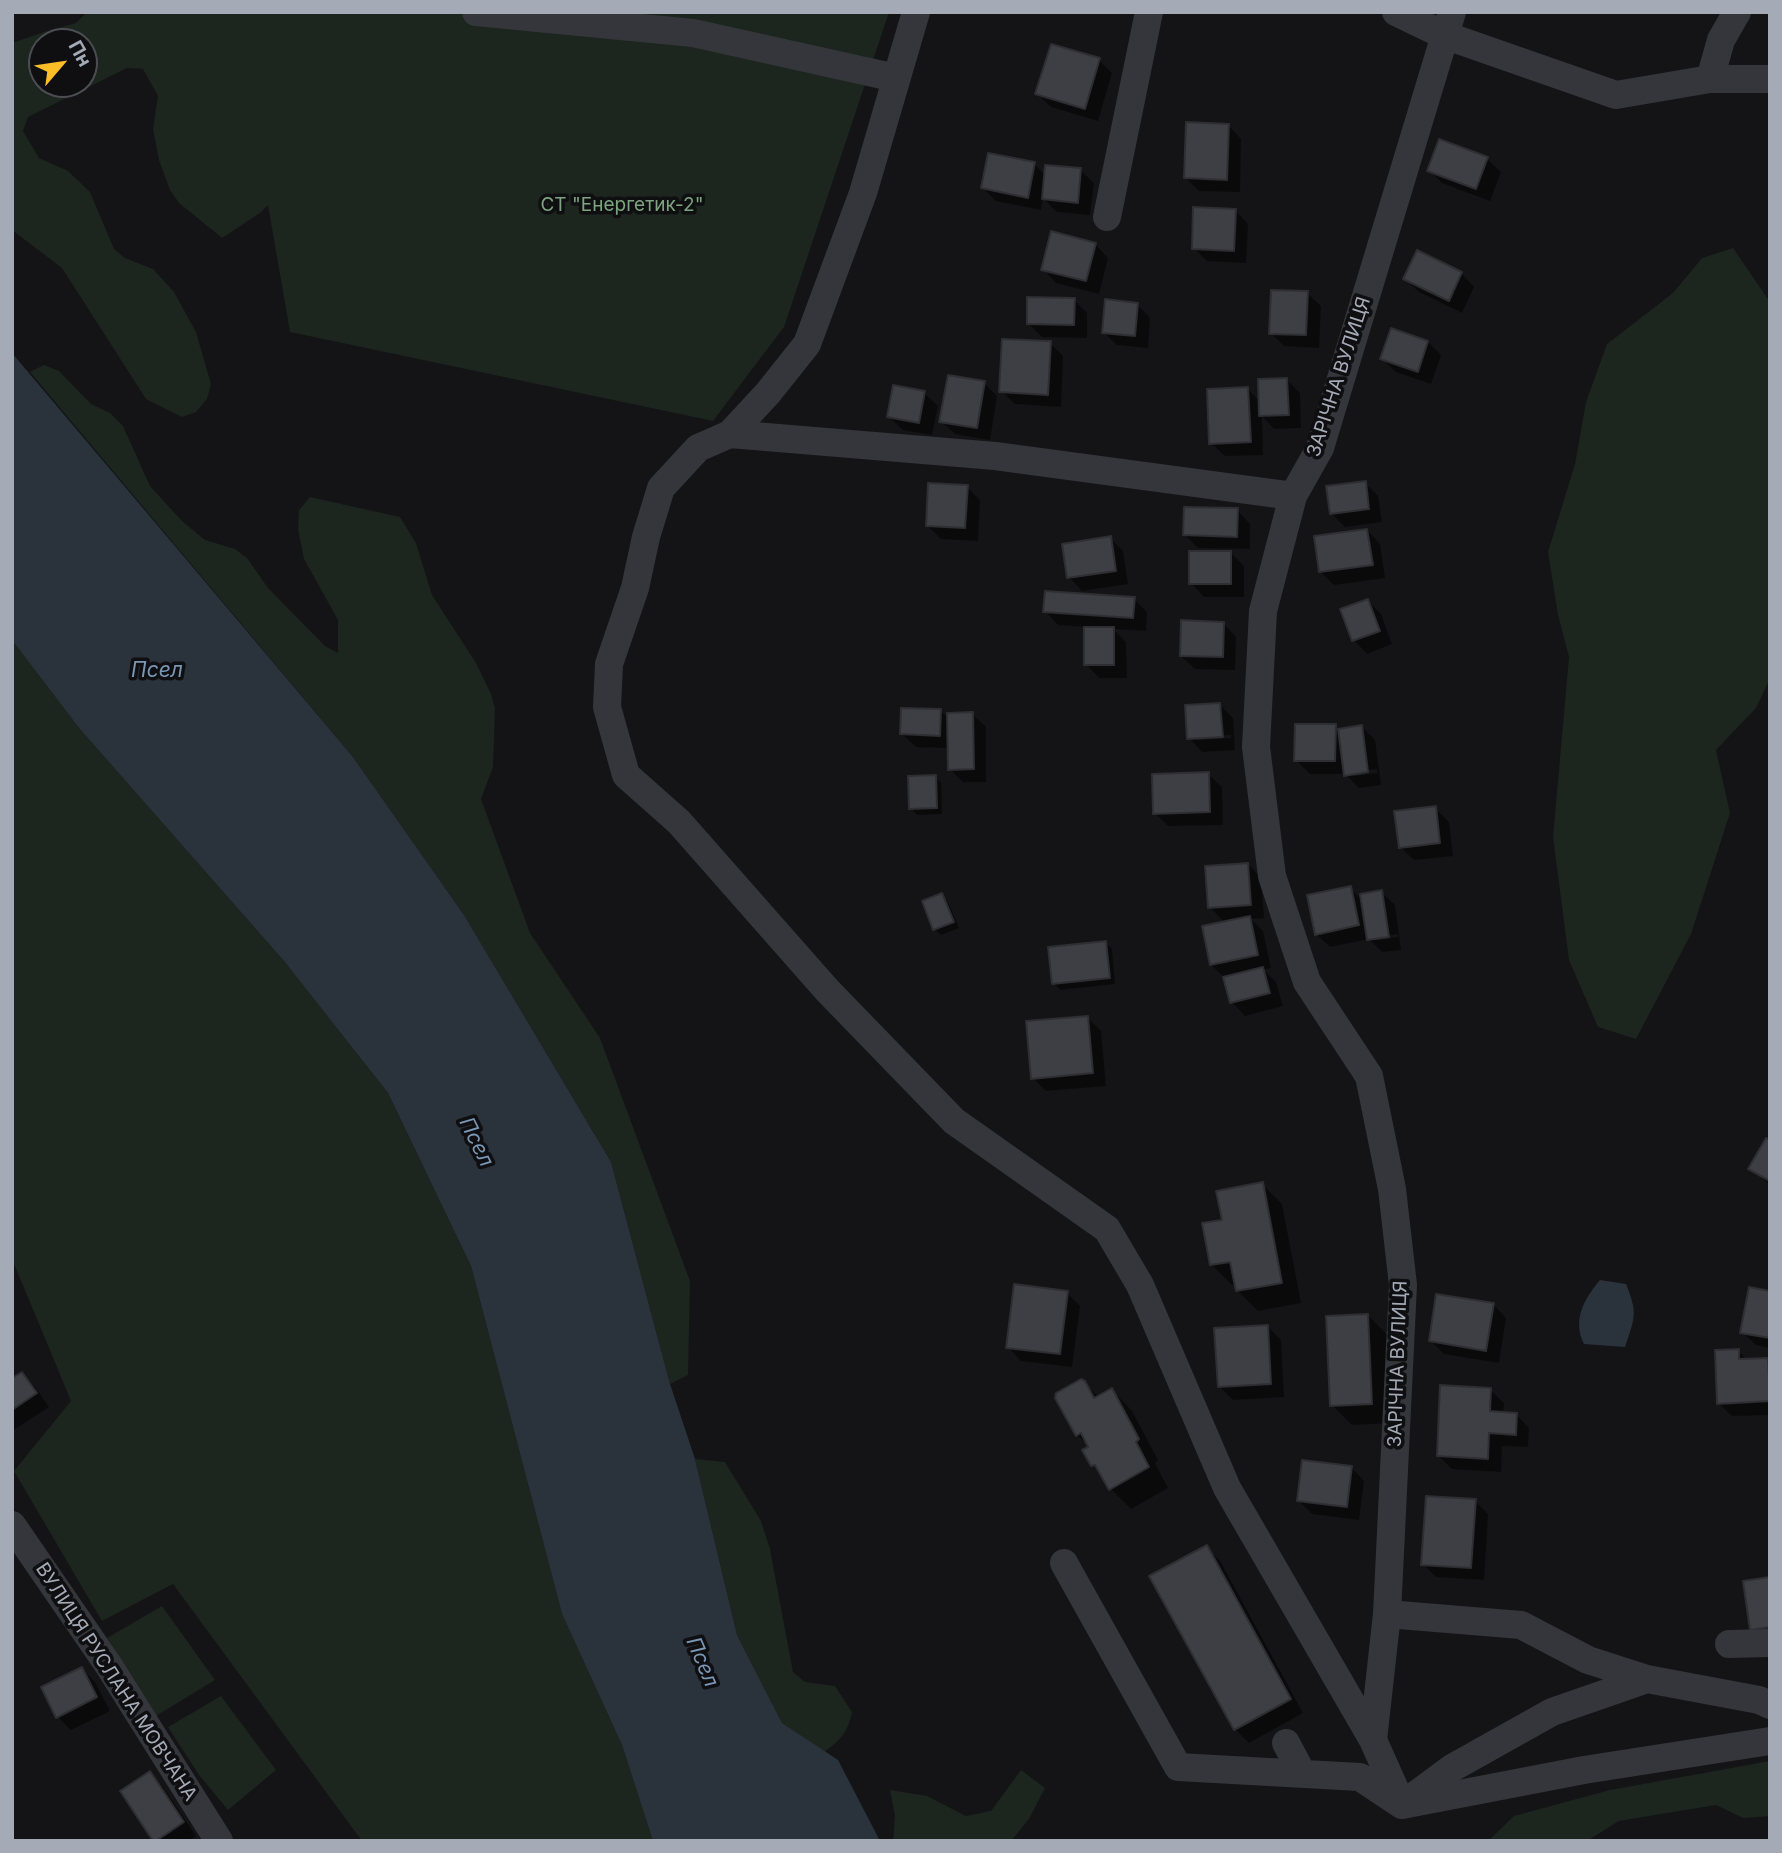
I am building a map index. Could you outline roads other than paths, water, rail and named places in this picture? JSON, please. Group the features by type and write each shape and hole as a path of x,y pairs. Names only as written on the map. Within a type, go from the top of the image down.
{"street":[{"path":"476,12 693,33 896,78"},
{"path":"916,12 863,193 807,344 768,393 730,434 698,448 661,488 635,587 609,664 607,708 625,775 679,822 827,990 954,1121 1107,1229 1140,1285 1227,1488 1373,1740 1402,1805"},
{"path":"1107,217 1149,12"},
{"path":"1396,12 1448,24 1616,95 1710,79 1770,79"},
{"path":"1710,79 1721,40 1737,12"},
{"name":"ЗАРІЧНА ВУЛИЦЯ","path":"1373,1740 1387,1614 1403,1285 1392,1189 1369,1076 1307,982 1272,876 1256,747 1263,611 1293,496 1320,448 1448,24"},
{"path":"730,434 995,456 1293,496"},
{"name":"ВУЛИЦЯ РУСЛАНА МОВЧАНА","path":"12,1525 108,1666 219,1841"},
{"path":"1064,1563 1178,1767 1360,1777 1402,1805 1584,1770 1770,1741"},
{"path":"1387,1614 1521,1625 1588,1660 1647,1679 1759,1699 1770,1705"},
{"path":"1729,1644 1770,1643"},
{"path":"1402,1805 1452,1768 1552,1712 1647,1679"},
{"path":"1286,1743 1302,1773"}],"water":[{"name":"Псел","path":"12,353 353,757 464,915 611,1162 670,1384 695,1459 737,1635 782,1723 838,1760 880,1841 653,1841 622,1745 562,1614 471,1266 388,1093 284,961 79,728 12,640"},
{"path":"1600,1280 1626,1284 1630,1294 1634,1316 1625,1347 1584,1344 1579,1327 1582,1310"}],"park label":[{"name":"СТ \"Енергетик-2\"","path":"622,205"}]}
